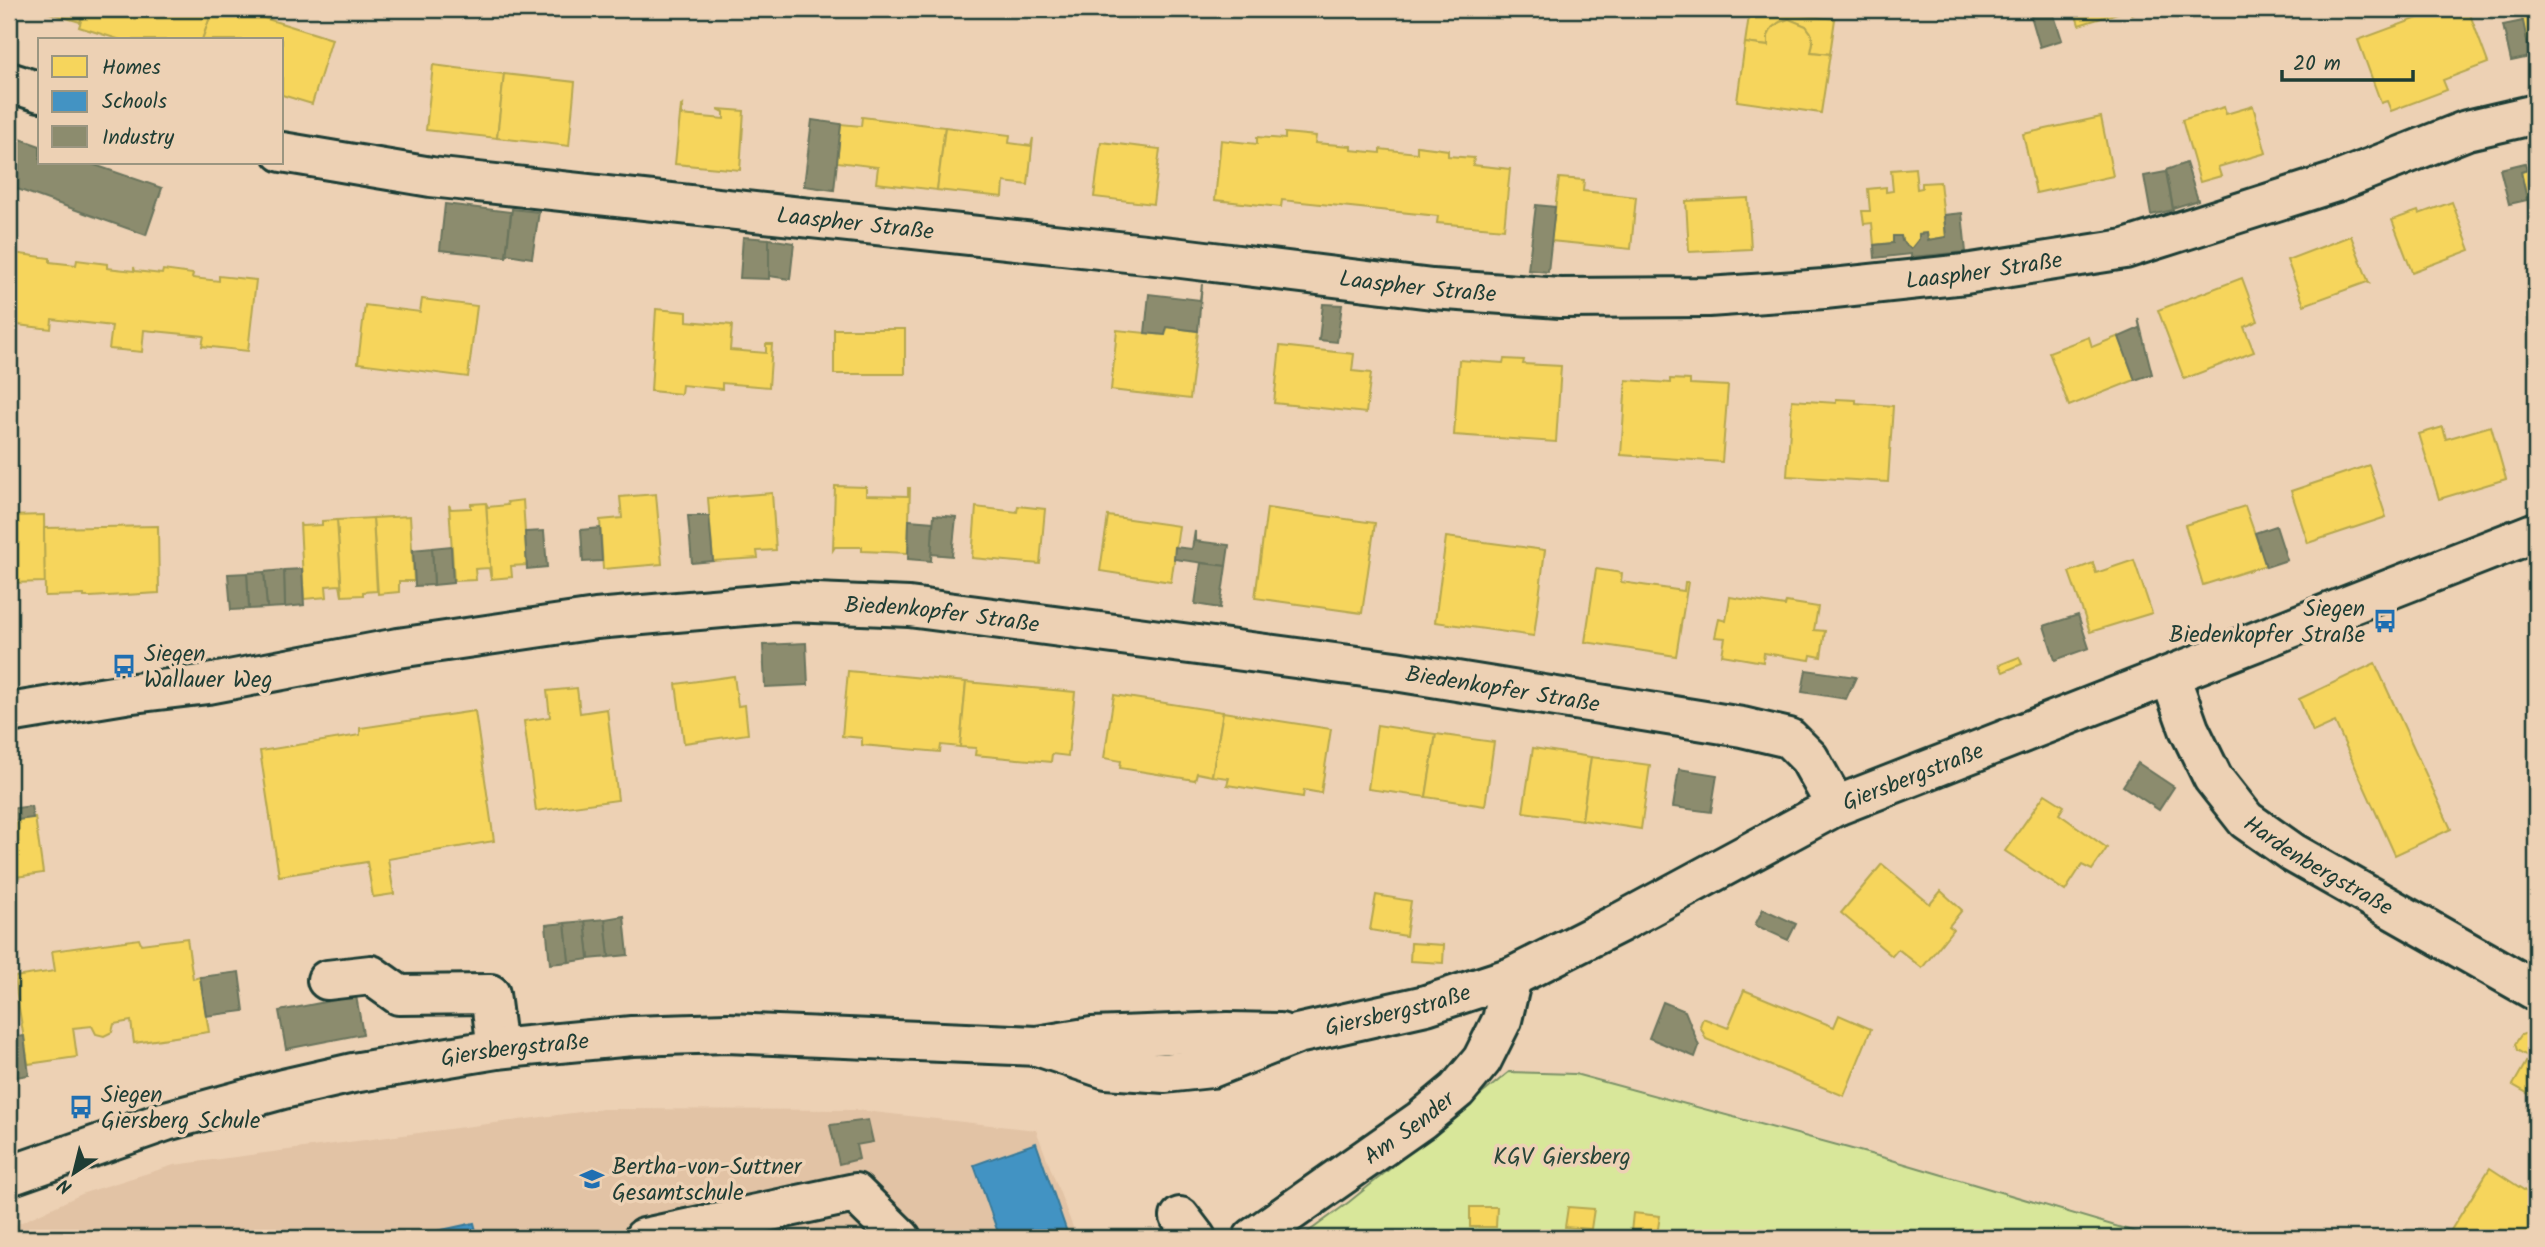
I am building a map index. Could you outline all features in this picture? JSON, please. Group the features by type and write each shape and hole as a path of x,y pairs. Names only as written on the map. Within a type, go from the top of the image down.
{"street":[{"path":"9,82 38,91"},
{"name":"Laaspher Straße","path":"284,152 431,177 1173,257 1432,289 1560,298 1708,297 1824,289 1965,274 2124,249 2336,182 2468,130 2536,114"},
{"name":"Giersbergstraße","path":"9,1176 166,1121 353,1073 497,1049 632,1036 727,1033 1037,1046 1106,1069 1165,1073 1211,1068 1297,1034 1426,1005 1512,976 1621,922 1836,806 2536,532"},
{"name":"Biedenkopfer Straße","path":"9,713 208,684 398,648 596,619 792,602 909,607 1395,671 1742,727 1789,738 1809,758 1836,806"},
{"name":"Hardenbergstraße","path":"2170,676 2189,729 2213,778 2246,820 2293,853 2536,991"},
{"path":"327,980 371,975 399,995 490,994 497,1049"},
{"name":"Am Sender","path":"1252,1238 1421,1120 1457,1090 1482,1060 1502,1020 1512,976"},
{"path":"644,1238 855,1193 901,1238"}],"shaded area":[{"name":"Bertha-von-Suttner Gesamtschule","path":"603,1109 855,1110 1036,1130 1077,1238 9,1238 9,1228 84,1193 174,1165"}],"green space":[{"name":"KGV Giersberg","path":"1509,1072 1575,1074 1885,1158 2156,1238 1300,1238 1349,1202"}],"building: Homes":[{"path":"36,9 85,9 80,22"},
{"path":"85,9 213,9 203,38 115,38 79,27"},
{"path":"213,9 235,9 332,39 312,104 284,96 284,38 203,38"},
{"path":"1750,9 1835,19 1830,54 1811,52 1811,33 1806,26 1789,19 1772,28 1768,36 1768,46 1745,43"},
{"path":"2074,9 2130,9 2079,25"},
{"path":"2130,9 2147,9 2131,14"},
{"path":"2442,9 2468,9 2488,63 2443,80 2447,90 2391,111 2387,101 2381,103 2358,40"},
{"path":"2536,9 2536,56 2530,57 2520,11"},
{"path":"1789,19 1806,26 1811,33 1811,52 1830,54 1821,113 1737,101 1745,43 1768,46 1768,36 1772,28"},
{"path":"433,65 504,74 497,138 426,130"},
{"path":"504,74 575,82 569,146 497,138"},
{"path":"683,105 681,115 724,119 724,112 718,109 744,111 740,170 675,164 681,106"},
{"path":"2253,106 2266,153 2218,167 2221,176 2200,182 2182,120 2224,107 2226,114"},
{"path":"862,117 945,127 937,190 876,183 878,167 837,162 841,124 861,126"},
{"path":"2101,117 2113,176 2036,193 2023,134"},
{"path":"945,127 1010,135 1009,143 1031,146 1033,138 1028,185 1004,182 1003,197 937,190"},
{"path":"1285,133 1316,136 1315,143 1351,146 1351,150 1380,153 1380,149 1417,153 1417,146 1448,150 1448,156 1474,158 1473,165 1510,169 1504,229 1437,223 1438,216 1282,200 1281,207 1215,200 1221,140 1257,144 1257,137 1285,139"},
{"path":"1101,142 1160,149 1153,204 1094,197"},
{"path":"1915,168 1917,189 1922,188 1922,183 1940,182 1946,237 1928,240 1927,233 1919,234 1919,239 1911,249 1902,241 1901,236 1893,236 1893,243 1874,245 1872,223 1864,224 1862,211 1870,211 1868,189 1886,187 1886,192 1893,191 1891,170"},
{"path":"2536,168 2536,235 2521,172"},
{"path":"1559,178 1584,180 1583,191 1636,197 1631,249 1551,241"},
{"path":"1748,198 1751,249 1689,252 1686,201"},
{"path":"2452,202 2470,250 2412,272 2392,220"},
{"path":"2351,236 2369,283 2304,305 2287,260"},
{"path":"13,253 50,258 50,262 76,265 77,260 107,264 107,268 134,271 134,267 135,271 162,274 163,270 193,274 192,278 219,281 219,276 256,280 248,351 202,346 204,336 144,330 142,352 109,349 112,326 52,319 51,329 9,324"},
{"path":"2242,278 2258,321 2244,327 2254,352 2184,379 2158,310"},
{"path":"422,299 477,306 468,377 358,363 365,305 420,312"},
{"path":"656,309 687,312 687,321 732,325 730,350 766,353 766,344 772,344 769,387 722,383 722,389 682,385 681,394 651,391"},
{"path":"1167,327 1198,331 1190,399 1111,390 1117,330 1165,335"},
{"path":"834,329 905,329 905,374 834,374"},
{"path":"2119,336 2135,380 2069,406 2049,352 2089,337 2092,347"},
{"path":"1280,346 1354,354 1352,371 1371,373 1366,413 1274,403"},
{"path":"1504,359 1524,360 1523,364 1561,366 1556,442 1454,435 1459,360 1503,363"},
{"path":"1670,379 1690,380 1690,384 1728,386 1722,462 1621,455 1626,380 1670,383"},
{"path":"1836,399 1893,406 1888,482 1787,476 1792,400 1836,403"},
{"path":"2491,426 2506,479 2439,499 2419,434 2443,427 2446,439"},
{"path":"2369,465 2386,517 2308,543 2291,491"},
{"path":"835,486 866,487 866,495 908,496 910,488 908,553 862,551 862,547 835,547 833,550"},
{"path":"772,493 776,550 757,551 758,558 713,561 708,498"},
{"path":"656,494 662,564 603,569 600,520 622,518 620,497"},
{"path":"523,500 527,565 511,566 512,577 491,579 486,503 488,507"},
{"path":"486,503 491,579 489,568 475,569 476,580 454,581 449,505 451,509 471,508 471,504"},
{"path":"1018,506 1045,509 1040,564 972,558 976,507 1017,512"},
{"path":"2245,506 2266,565 2203,585 2185,525"},
{"path":"1267,508 1375,523 1362,613 1255,598"},
{"path":"44,515 45,582 9,583 9,516"},
{"path":"410,516 414,581 399,581 399,592 378,594 373,518"},
{"path":"1108,516 1179,526 1171,582 1100,571"},
{"path":"373,518 377,591 342,596 337,520"},
{"path":"337,520 342,596 340,585 326,586 327,597 304,599 300,523 301,526 322,525 322,521"},
{"path":"158,526 159,593 90,597 45,596 44,528"},
{"path":"1446,537 1545,550 1534,636 1435,622"},
{"path":"2134,560 2152,613 2090,632 2069,572 2093,563 2096,573"},
{"path":"1596,569 1622,573 1621,582 1684,591 1685,582 1688,582 1676,656 1585,642"},
{"path":"1730,597 1785,606 1786,602 1818,607 1814,630 1825,631 1821,657 1811,655 1810,660 1764,653 1763,662 1722,655 1725,638 1715,637 1719,619 1726,621"},
{"path":"2019,657 2022,664 2003,672 1999,665"},
{"path":"2375,663 2451,829 2395,855 2335,722 2313,732 2299,699"},
{"path":"848,671 966,682 960,747 941,745 940,752 862,745 862,738 842,736"},
{"path":"734,676 738,706 745,705 748,734 684,743 676,684"},
{"path":"966,682 1075,692 1068,756 1052,754 1051,762 975,755 976,748 960,747"},
{"path":"577,688 580,713 607,709 618,800 536,811 524,721 550,717 547,691"},
{"path":"1114,695 1223,712 1212,776 1197,773 1195,780 1120,768 1121,761 1104,758"},
{"path":"475,711 494,841 388,859 394,894 373,897 367,862 279,876 260,751 360,735 360,728"},
{"path":"1223,712 1331,729 1321,793 1304,790 1303,797 1227,785 1229,778 1212,776"},
{"path":"1377,725 1436,734 1426,797 1368,789"},
{"path":"1436,734 1494,742 1485,806 1426,797"},
{"path":"1533,748 1591,757 1582,820 1523,812"},
{"path":"1591,757 1650,765 1641,829 1582,820"},
{"path":"2045,794 2064,806 2059,814 2107,848 2092,870 2082,865 2065,891 2005,851"},
{"path":"35,817 43,873 9,878 9,821"},
{"path":"1882,864 1930,904 1941,891 1962,910 1949,926 1953,929 1922,968 1898,949 1892,956 1841,913"},
{"path":"1376,895 1411,901 1406,936 1370,930"},
{"path":"187,938 193,979 200,977 209,1032 134,1043 131,1021 114,1024 112,1032 104,1036 96,1034 92,1026 73,1028 77,1057 28,1064 14,977 55,971 52,951 139,939 141,944"},
{"path":"1411,943 1444,945 1443,963 1410,961"},
{"path":"1744,990 1834,1027 1839,1015 1871,1029 1844,1096 1706,1039 1700,1026 1703,1018 1728,1028"},
{"path":"2527,1033 2536,1038 2536,1098 2513,1085 2529,1057 2517,1050 2515,1044 2521,1035"},
{"path":"2490,1168 2536,1198 2536,1238 2446,1238"},
{"path":"1470,1207 1497,1207 1496,1227 1470,1227"},
{"path":"1568,1207 1594,1209 1591,1229 1565,1227"},
{"path":"1633,1213 1660,1216 1657,1235 1631,1232"},
{"path":"1728,1230 1754,1236 1754,1238 1726,1238"}],"building: Schools":[{"path":"1036,1143 1069,1238 1000,1238 974,1165"},
{"path":"474,1223 478,1238 405,1238"}],"building: Industry":[{"path":"2029,9 2052,9 2062,40 2040,47"},
{"path":"2523,21 2530,57 2511,61 2503,25"},
{"path":"812,120 841,124 834,190 804,186"},
{"path":"9,135 38,145 38,164 92,164 162,188 146,235 9,186"},
{"path":"2186,163 2198,200 2173,208 2166,170"},
{"path":"2525,163 2527,170 2521,172 2527,200 2509,204 2500,169"},
{"path":"2166,172 2173,210 2151,215 2144,176"},
{"path":"445,204 511,212 506,257 440,250"},
{"path":"1536,205 1555,207 1548,272 1528,270"},
{"path":"512,209 539,212 532,258 508,254 506,257"},
{"path":"1962,213 1966,252 1875,258 1874,245 1893,243 1893,236 1901,236 1902,241 1911,249 1919,239 1919,234 1927,233 1928,240 1946,237 1944,215"},
{"path":"743,237 769,239 769,279 740,278"},
{"path":"769,239 794,243 790,279 769,276"},
{"path":"1202,284 1198,331 1167,327 1165,335 1145,333 1149,294 1200,300"},
{"path":"1323,304 1342,305 1337,342 1319,340"},
{"path":"2138,318 2152,374 2135,380 2119,337 2140,328"},
{"path":"934,515 956,517 952,556 931,554"},
{"path":"688,516 709,516 713,561 692,563"},
{"path":"909,520 933,522 931,561 908,559"},
{"path":"2276,526 2287,560 2266,567 2255,533"},
{"path":"600,528 602,561 583,562 581,530"},
{"path":"544,531 547,567 527,569 525,532"},
{"path":"1195,531 1195,541 1229,545 1226,566 1174,559 1175,547 1192,549"},
{"path":"451,546 453,583 434,585 432,548"},
{"path":"432,548 434,585 415,586 413,550"},
{"path":"1201,563 1226,566 1220,608 1195,604"},
{"path":"302,569 304,605 285,607 284,570"},
{"path":"284,570 285,607 267,608 264,572"},
{"path":"264,572 267,608 249,609 247,573"},
{"path":"247,573 249,609 231,610 228,574"},
{"path":"2078,615 2089,648 2055,660 2044,626"},
{"path":"806,643 808,685 765,687 763,645"},
{"path":"1806,670 1856,677 1846,699 1802,692"},
{"path":"2138,763 2174,787 2159,810 2123,786"},
{"path":"1679,769 1717,775 1711,812 1673,807"},
{"path":"31,806 33,818 9,821 9,809"},
{"path":"1763,909 1796,924 1788,940 1755,925"},
{"path":"624,916 628,955 609,957 605,919"},
{"path":"605,919 609,957 589,959 585,921"},
{"path":"585,921 589,959 569,962 565,923"},
{"path":"565,923 569,962 550,964 546,925"},
{"path":"239,972 244,1011 206,1016 200,977"},
{"path":"356,996 363,1034 286,1049 279,1011"},
{"path":"1663,1002 1685,1011 1699,1046 1695,1057 1649,1038"},
{"path":"24,1036 29,1075 9,1078 9,1038"},
{"path":"868,1120 873,1142 856,1145 859,1159 839,1164 830,1125"}],"place":[{"name":"Siegen Biedenkopfer Straße","path":"2385,621"},
{"name":"Siegen Wallauer Weg","path":"124,666"},
{"name":"Siegen Giersberg Schule","path":"81,1107"},
{"name":"Bertha-von-Suttner Gesamtschule","path":"592,1179"}]}
